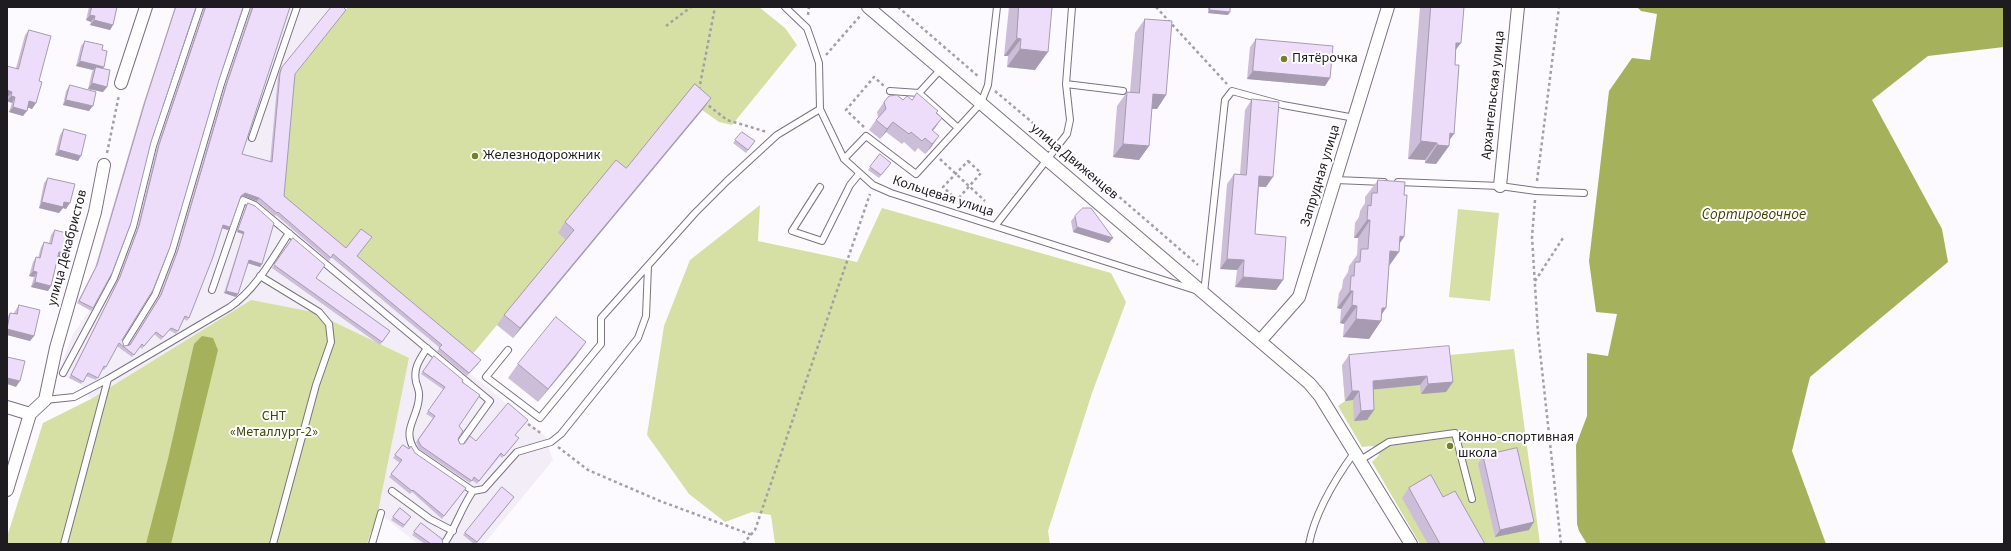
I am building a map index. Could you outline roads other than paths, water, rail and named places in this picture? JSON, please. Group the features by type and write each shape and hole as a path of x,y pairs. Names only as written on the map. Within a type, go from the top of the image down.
{"street":[{"path":"121,83 146,7"},
{"name":"Запрудная улица","path":"1260,341 1299,297 1388,7"},
{"name":"Архангельская улица","path":"1500,186 1518,7"},
{"name":"улица Движенцев","path":"866,10 941,69 1309,383 1320,396 1411,544"},
{"name":"улица Декабристов","path":"45,400 56,348 95,212 104,165"},
{"path":"7,490 30,414 45,400"},
{"path":"7,408 30,414"}],"lane":[{"path":"63,373 114,278 133,227 153,146 200,7"},
{"path":"124,345 155,295 172,251 217,99 247,7"},
{"path":"252,138 298,7"},
{"name":"Кольцевая улица","path":"785,7 807,28 818,63 820,110 844,159 873,185 891,193 1204,293"},
{"path":"844,159 866,136 916,174 981,103 988,85 997,7"},
{"path":"995,226 1067,134 1070,120 1066,84 1072,7"},
{"path":"919,93 941,69"},
{"path":"1066,84 1124,91"},
{"path":"890,91 919,93 958,128"},
{"path":"1204,293 1225,100 1232,91 1283,105 1355,118"},
{"path":"508,350 486,377 540,418 601,344 601,318 695,213 777,135 820,110"},
{"path":"820,187 792,231 822,241 850,185 859,174"},
{"path":"1336,180 1500,186 1536,191 1584,193"},
{"path":"212,290 243,200 256,205 490,401 460,444"},
{"path":"45,400 74,397 108,379 241,300 260,276 289,233"},
{"path":"444,544 454,531 467,499 473,491 484,489 517,452 552,442 561,434 638,338 646,316 648,266"},
{"path":"260,276 319,312 329,324 331,342 316,385 273,544"},
{"path":"427,348 416,366 414,374 420,397 408,434 411,445 416,452 473,491"},
{"path":"64,544 108,379"},
{"path":"1309,544 1311,534 1336,477 1357,457 1389,442 1455,433 1472,499"},
{"path":"392,491 430,519 454,531"},
{"path":"372,544 381,513"}],"water":[{"name":"Сортировочное","path":"1637,7 2004,7 2004,47 1928,56 1872,100 1942,229 1948,262 1810,377 1792,451 1826,544 1587,544 1579,531 1577,524 1576,445 1587,416 1587,353 1608,356 1617,314 1596,312 1589,261 1609,91 1632,58 1650,60 1657,14 1641,11"},
{"path":"202,336 213,338 218,350 171,544 146,544 168,459 194,344"}],"place":[{"name":"Пятёрочка","path":"1284,59"},
{"name":"Железнодорожник","path":"475,156"},
{"name":"Конно-спортивная школа","path":"1450,446"}],"park label":[{"name":"СНТ «Металлург-2»","path":"274,426"}]}
